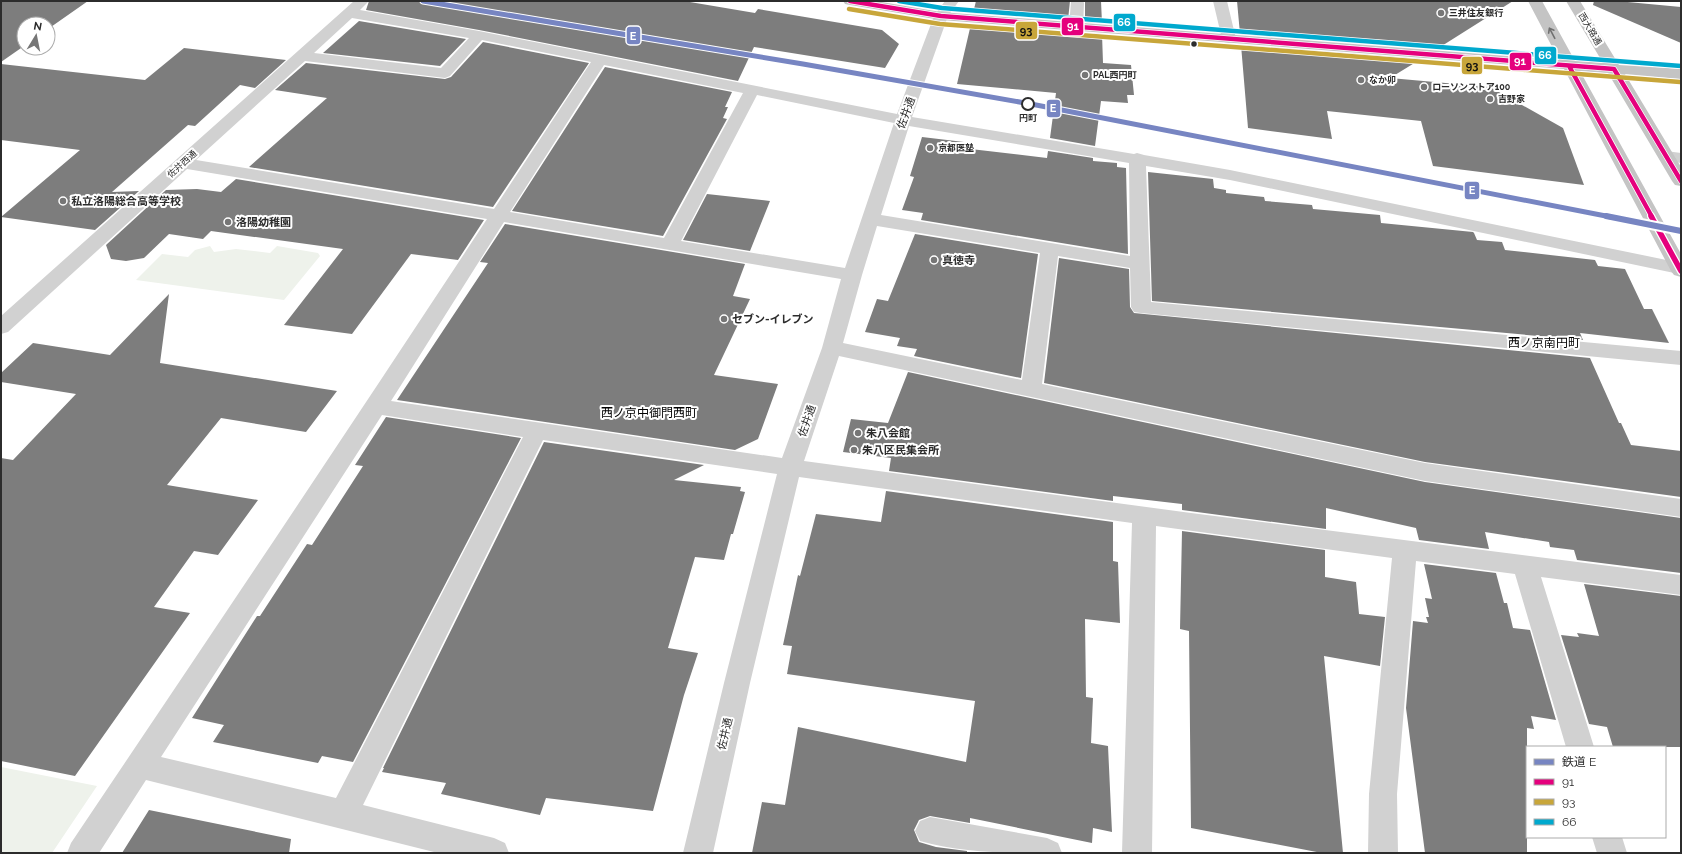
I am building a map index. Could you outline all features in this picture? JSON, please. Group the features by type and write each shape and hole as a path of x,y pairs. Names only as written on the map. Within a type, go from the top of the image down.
{"main road":[{"path":"850,1 947,8 1076,28 1681,74"},
{"path":"1535,1 1680,269"},
{"name":"西大路通","path":"1573,1 1614,69 1673,157 1681,181"}],"street":[{"name":"佐井西通","path":"1,327 304,56 363,1"},
{"path":"1220,1 1229,39"},
{"path":"1076,3 1076,28"},
{"name":"佐井通","path":"698,853 736,683 790,469 832,348 852,275 903,120 947,8"},
{"path":"350,13 479,35 903,120 1137,158 1230,175 1680,269"},
{"path":"304,56 445,73 479,35"},
{"path":"82,853 376,406 600,59"},
{"path":"670,244 752,90"},
{"path":"1137,158 1141,307 1681,358"},
{"path":"184,163 852,275"},
{"path":"871,219 1140,264"},
{"path":"1031,389 1050,249"},
{"path":"832,348 1425,472 1681,508"},
{"path":"376,406 536,432 790,469 1681,585"},
{"path":"343,814 536,432"},
{"path":"1137,853 1144,516"},
{"path":"1383,853 1383,794 1405,550"},
{"path":"1525,565 1580,746"},
{"path":"139,765 343,814 494,853"},
{"path":"930,831 1047,853"},
{"path":"1607,838 1612,853"}],"shaded area":[{"path":"210,246 214,252 236,249 270,253 277,246 318,253 320,256 284,300 136,280 162,254 188,257 195,250"},
{"path":"1,767 97,786 52,853 1,853"}],"building":[{"path":"1,1 88,1 56,23 56,16 16,16 16,52 1,62"},
{"path":"369,1 684,1 755,13 758,9 882,30 899,44 885,68 754,47 738,81 479,30 366,10"},
{"path":"976,1 1070,1 1068,20 973,13"},
{"path":"1085,1 1101,1 1102,23 1085,22"},
{"path":"1237,1 1513,1 1437,49 1240,34"},
{"path":"1594,1 1617,1 1681,7 1681,43 1593,5"},
{"path":"359,21 466,39 440,66 323,53"},
{"path":"971,24 1102,34 1103,63 1131,65 1134,95 1127,95 1128,103 1101,101 1095,146 1050,138 1056,93 957,84"},
{"path":"483,42 589,63 493,207 249,167 327,98 275,90 306,63 445,79 451,77"},
{"path":"1241,45 1421,59 1390,78 1490,87 1563,128 1584,185 1433,166 1421,121 1327,111 1332,139 1248,128"},
{"name":"私立洛陽総合高等学校","path":"184,48 286,60 255,88 240,85 195,126 188,125 112,192 139,191 95,230 1,217 80,150 1,140 1,64 145,80"},
{"path":"605,67 732,92 725,107 728,107 723,118 727,119 663,236 512,211"},
{"path":"922,137 964,142 962,148 1047,158 1048,151 1093,158 1093,161 1117,163 1117,167 1126,168 1128,254 921,220 923,213 902,210 914,177 910,176"},
{"path":"1148,172 1213,179 1214,188 1226,190 1226,193 1264,197 1265,201 1312,205 1313,209 1380,215 1381,223 1473,232 1477,240 1502,242 1505,250 1595,260 1598,266 1625,269 1644,309 1652,309 1669,343 1580,333 1583,340 1152,301"},
{"path":"236,179 484,220 458,260 411,254 352,334 284,325 343,249 211,231 203,239 169,234 144,258 126,261 111,259 106,245 166,190 197,189 221,192"},
{"path":"707,194 770,201 750,251 683,240"},
{"path":"505,224 745,264 733,296 750,299 714,375 778,384 758,439 735,450 397,400 488,263 480,262"},
{"path":"915,234 1038,254 1021,378 914,356 917,349 897,346 900,338 865,332 877,299 888,301"},
{"path":"1059,258 1129,269 1130,307 1134,313 1590,358 1619,423 1621,423 1631,445 1681,451 1681,497 1425,462 1044,383"},
{"path":"169,294 160,363 337,391 306,432 221,418 167,485 258,500 218,555 194,551 154,607 190,613 75,776 1,761 1,458 13,460 76,394 1,382 1,373 33,343 110,355"},
{"path":"908,372 1425,482 1681,518 1681,573 1577,560 1574,550 1550,547 1549,542 1485,532 1489,549 1419,540 1416,528 1326,508 1326,529 1182,510 1182,504 1113,496 1113,501 889,471 891,458 843,452 851,419 888,423"},
{"path":"386,417 521,438 353,762 322,756 318,763 213,742 224,725 192,718 257,616 260,616 307,544 312,545 363,466 355,465"},
{"path":"544,442 704,465 674,480 741,487 740,491 745,492 724,560 695,557 668,648 698,653 684,695 653,811 546,798 540,815 441,794 446,783 382,772"},
{"path":"886,491 1113,522 1113,561 1118,562 1120,623 1085,619 1086,697 1093,698 1091,743 1108,746 1112,832 1093,828 1092,843 970,818 970,823 930,816 919,820 914,830 919,842 936,847 967,851 967,853 752,853 762,802 785,805 798,727 966,762 975,701 787,674 792,646 783,645 798,575 800,576 816,514 881,522"},
{"path":"1182,531 1325,550 1325,577 1356,582 1359,614 1385,617 1380,666 1324,656 1343,853 1322,853 1191,828 1189,631 1180,629"},
{"path":"1424,564 1496,573 1504,603 1507,603 1513,628 1530,630 1556,720 1531,716 1534,729 1527,728 1527,853 1425,853 1406,708 1413,621 1428,623 1426,617 1429,617 1425,598 1432,599"},
{"path":"1584,584 1681,596 1681,747 1613,746 1607,727 1589,724 1561,635 1579,637 1577,633 1599,636"},
{"path":"149,810 291,839 289,853 122,853"}],"rail line":[{"name":"E","path":"423,1 803,64 1031,104 1681,231"}],"transit line":[{"name":"91","path":"850,1 941,16 1614,69 1681,181"},
{"name":"66","path":"899,1 942,8 1681,66"},
{"name":"93","path":"849,9 940,24 1680,82"},
{"name":"91","path":"1569,66 1681,271"}],"place":[{"name":"三井住友銀行","path":"1441,13"},
{"name":"PAL西円町","path":"1085,75"},
{"name":"なか卯","path":"1361,80"},
{"name":"ローソンストア100","path":"1424,87"},
{"name":"吉野家","path":"1490,99"},
{"name":"円町","path":"1028,104"},
{"name":"京都医塾","path":"930,148"},
{"name":"私立洛陽総合高等学校","path":"63,201"},
{"name":"洛陽幼稚園","path":"228,222"},
{"name":"真徳寺","path":"934,260"},
{"name":"セブン-イレブン","path":"724,319"},
{"name":"朱八会館","path":"858,433"},
{"name":"朱八区民集会所","path":"854,450"}],"district":[{"name":"西ノ京南円町","path":"1544,343"},
{"name":"西ノ京中御門西町","path":"649,413"}]}
